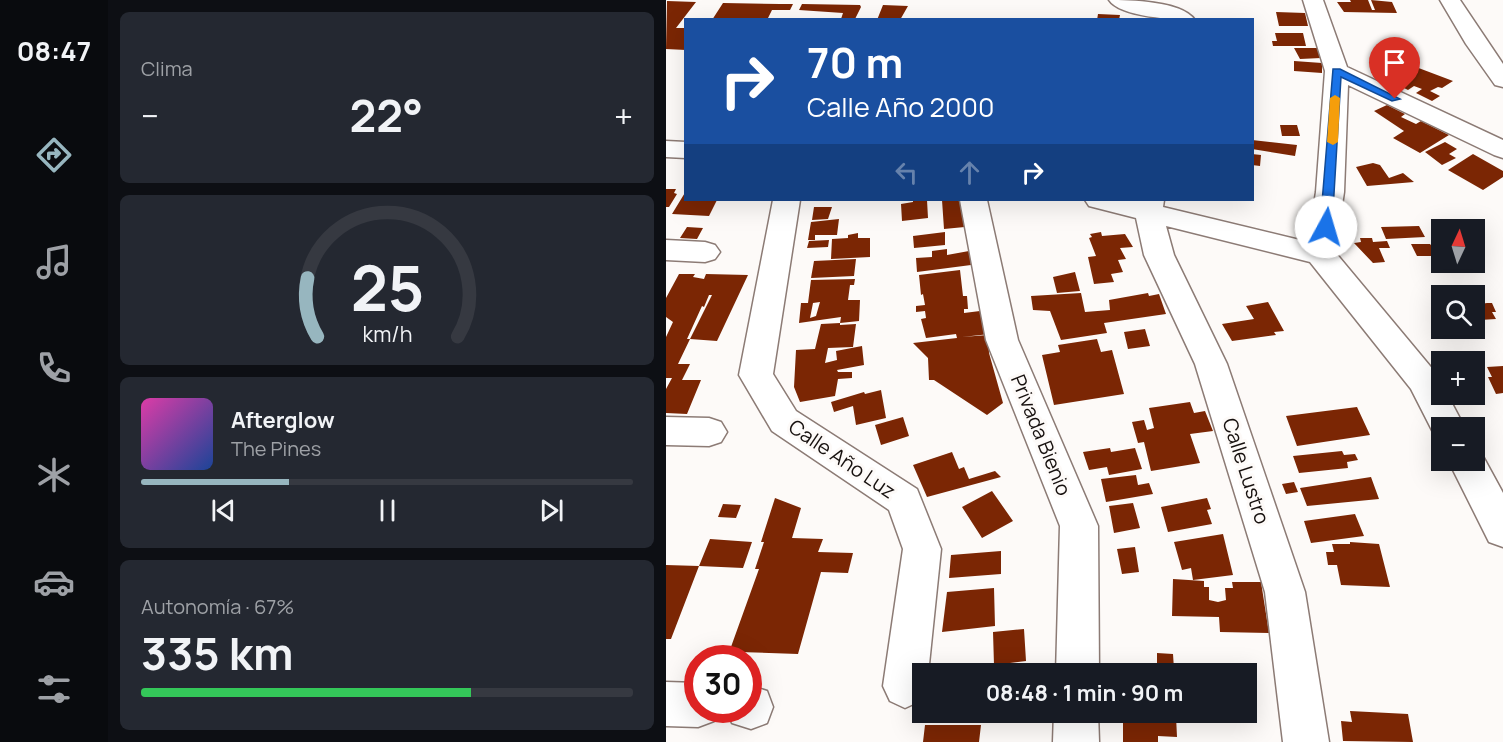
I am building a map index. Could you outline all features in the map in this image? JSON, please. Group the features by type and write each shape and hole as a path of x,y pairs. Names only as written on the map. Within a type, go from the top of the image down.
{"street":[{"path":"1119,0 1125,4 1167,12 1180,18"},
{"path":"1313,0 1337,71 1330,192 1320,254"},
{"path":"1450,0 1503,80"},
{"path":"1337,71 1503,150"},
{"path":"666,149 684,150"},
{"name":"Calle Año Luz","path":"786,201 756,375 784,421 904,500 922,549 905,686"},
{"name":"Privada Bienio","path":"973,201 1002,340 1079,526 1077,663"},
{"path":"1109,201 1149,205 1279,246 1320,254 1423,381 1442,417"},
{"name":"Calle Lustro","path":"1149,205 1159,255 1211,364 1285,592 1306,742"},
{"path":"666,250 705,252"},
{"path":"666,431 709,432"},
{"path":"1472,471 1503,530"},
{"path":"666,704 684,705"},
{"path":"1076,723 1076,742"}],"building":[{"path":"1350,0 1368,0 1372,10 1375,10 1371,0 1392,2 1397,13 1344,12 1337,2 1351,2"},
{"path":"667,1 696,2 676,28 684,28 684,50 666,49"},
{"path":"723,3 793,4 790,10 772,10 768,18 713,18"},
{"path":"802,4 860,5 861,7 856,18 841,18 843,13 799,10"},
{"path":"883,5 908,6 901,18 878,18"},
{"path":"1276,12 1305,13 1308,26 1279,26"},
{"path":"1098,14 1120,15 1119,18 1097,18"},
{"path":"1275,33 1303,33 1306,46 1273,46 1272,41 1277,41"},
{"path":"1294,48 1318,48 1321,58 1300,59"},
{"path":"1409,58 1414,63 1408,64 1453,81 1442,88 1438,87 1430,91 1440,96 1432,101 1416,93 1422,89 1414,86 1408,90 1384,78 1404,63 1402,59"},
{"path":"1294,61 1322,63 1322,73 1294,71"},
{"path":"1387,105 1405,114 1401,117 1416,124 1421,121 1449,135 1420,153 1393,138 1404,131 1374,111"},
{"path":"1280,125 1297,125 1300,136 1282,136"},
{"path":"1254,140 1297,145 1295,156 1254,149"},
{"path":"1445,142 1457,149 1449,154 1456,158 1442,165 1425,152"},
{"path":"1254,154 1261,155 1260,166 1254,165"},
{"path":"1473,154 1503,171 1503,177 1483,190 1448,170"},
{"path":"1373,163 1380,165 1389,178 1403,173 1414,182 1367,186 1356,167"},
{"path":"666,189 676,189 674,193 677,194 669,207 666,207"},
{"path":"684,194 684,201 716,201 709,216 672,214"},
{"path":"927,201 928,218 902,221 901,204"},
{"path":"942,201 970,201 975,226 944,229"},
{"path":"814,207 832,207 828,219 812,220"},
{"path":"839,219 837,235 815,235 815,240 808,240 811,222"},
{"path":"1419,226 1425,237 1386,239 1381,227"},
{"path":"687,227 703,228 697,239 680,238"},
{"path":"945,232 945,245 914,248 913,236"},
{"path":"1101,232 1102,236 1125,234 1133,247 1120,248 1126,259 1118,260 1123,272 1111,274 1114,282 1094,284 1088,257 1096,256 1089,238 1092,237 1090,234"},
{"path":"858,233 858,238 870,238 870,257 831,259 832,239 848,238 848,235"},
{"path":"1360,238 1372,238 1373,242 1387,241 1390,248 1379,248 1385,262 1373,263 1354,243 1361,242"},
{"path":"829,240 828,247 807,248 809,241"},
{"path":"1411,244 1430,244 1431,256 1417,256"},
{"path":"947,249 947,255 969,251 971,265 917,272 916,258 932,257 932,251"},
{"path":"856,259 854,276 811,278 814,261"},
{"path":"960,270 963,296 967,296 968,309 964,309 964,313 988,310 990,334 962,337 988,335 989,353 1003,403 987,415 934,380 929,380 928,358 913,343 957,338 956,334 926,338 921,319 926,318 925,311 916,312 916,306 925,305 923,294 921,295 919,275"},
{"path":"1075,272 1080,291 1057,293 1053,277"},
{"path":"679,274 695,274 693,277 704,279 706,274 748,275 717,341 690,339 678,364 690,364 682,380 701,380 687,414 666,413 666,389 672,378 666,378 666,337 673,322 666,317 666,298","holes":["709,295 712,295 690,339 687,339 702,306 704,307"]},
{"path":"855,279 854,285 850,285 848,300 860,300 859,321 840,323 841,317 799,323 801,303 808,303 811,280","holes":["820,302 816,316 810,318 813,303"]},
{"path":"1081,293 1085,312 1110,310 1109,300 1148,293 1149,296 1159,294 1166,314 1104,323 1107,333 1061,340 1050,311 1033,310 1031,296"},
{"path":"1268,302 1284,331 1274,332 1276,335 1232,341 1222,324 1254,319 1246,306"},
{"path":"1485,303 1492,303 1496,312 1492,312 1496,319 1485,320"},
{"path":"840,323 840,325 856,324 853,347 828,348 825,363 837,360 836,351 862,346 864,365 837,370 838,372 852,372 852,378 838,379 835,396 800,402 794,387 796,350 815,349 821,324"},
{"path":"1145,329 1150,346 1128,349 1124,332"},
{"path":"1097,339 1101,352 1112,350 1124,394 1054,405 1042,355 1060,352 1058,345"},
{"path":"1503,366 1503,393 1496,394 1488,377 1492,377 1487,367"},
{"path":"881,390 886,418 856,425 853,406 834,412 831,402 864,392 865,394"},
{"path":"1190,402 1194,413 1205,411 1213,431 1190,434 1200,463 1151,471 1144,442 1138,443 1132,422 1144,420 1147,430 1154,428 1149,408"},
{"path":"1357,407 1370,435 1297,446 1286,416"},
{"path":"903,417 909,436 881,445 875,425"},
{"path":"1110,448 1111,452 1135,448 1142,469 1109,475 1107,467 1089,470 1083,452"},
{"path":"1342,451 1344,455 1355,454 1358,460 1347,462 1348,468 1299,473 1293,456"},
{"path":"952,452 959,469 964,467 969,479 995,471 1001,477 927,497 913,465"},
{"path":"1136,475 1138,485 1149,483 1153,494 1106,502 1101,479"},
{"path":"1371,477 1379,499 1307,506 1300,488"},
{"path":"1294,482 1298,492 1286,494 1282,484"},
{"path":"992,491 1013,521 982,538 962,507"},
{"path":"775,498 801,508 792,538 823,539 818,552 853,553 848,573 821,572 798,654 762,653 762,645 732,645 759,569 755,569 764,542 761,542"},
{"path":"1207,498 1211,509 1207,510 1212,524 1168,532 1161,507"},
{"path":"1133,503 1140,528 1114,533 1109,506"},
{"path":"723,504 741,505 736,518 718,517"},
{"path":"1355,514 1364,536 1311,543 1304,521"},
{"path":"1223,534 1233,575 1193,580 1191,568 1182,570 1174,542"},
{"path":"710,539 752,542 743,568 699,566"},
{"path":"1350,542 1379,544 1390,587 1341,585 1337,565 1328,565 1326,552 1334,552 1332,544 1350,544"},
{"path":"1135,547 1139,572 1122,574 1117,549"},
{"path":"1001,551 1001,574 949,578 951,555"},
{"path":"666,565 699,566 671,639 666,639"},
{"path":"1173,579 1204,581 1204,587 1209,587 1209,600 1218,602 1226,600 1225,588 1233,588 1232,582 1261,582 1269,633 1220,632 1219,617 1172,616"},
{"path":"994,588 995,626 942,632 947,592"},
{"path":"1024,629 1026,661 994,663 993,632"},
{"path":"1157,653 1173,654 1174,663 1157,663"},
{"path":"1350,711 1408,714 1413,742 1343,741 1341,721 1352,722"},
{"path":"1123,723 1176,723 1177,737 1158,736 1158,742 1123,742"},
{"path":"925,725 981,725 979,742 923,742"}],"slow traffic":[{"path":"1333,142 1335,98"}],"route":[{"path":"1326,227 1337,71 1395,99"}]}
